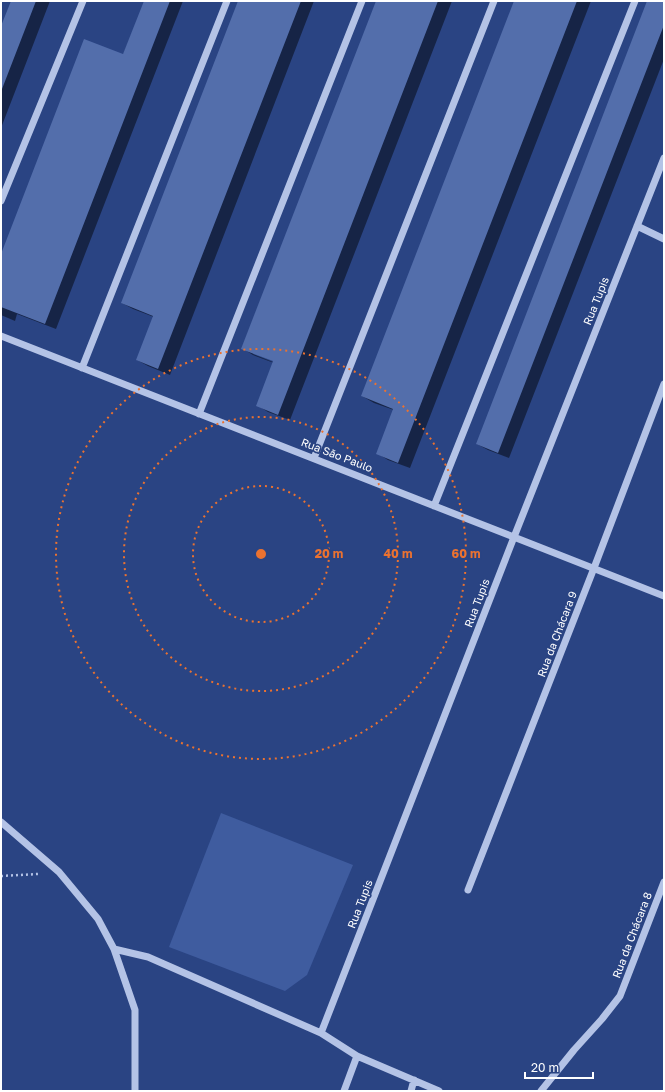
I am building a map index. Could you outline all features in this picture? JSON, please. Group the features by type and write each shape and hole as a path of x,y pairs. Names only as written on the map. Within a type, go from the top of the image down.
{"street":[{"path":"1,202 82,1"},
{"path":"82,368 227,1"},
{"path":"199,414 362,1"},
{"path":"314,458 494,1"},
{"path":"434,506 635,1"},
{"name":"Rua Tupis","path":"321,1033 514,537 664,158"},
{"path":"637,226 664,239"},
{"name":"Rua São Paulo","path":"1,336 664,596"},
{"name":"Rua da Chácara 9","path":"468,890 664,384"},
{"path":"1,822 59,872 98,919 114,949 135,1010 135,1091"},
{"name":"Rua da Chácara 8","path":"541,1091 620,996 664,882"},
{"path":"114,949 148,957 321,1033 358,1056 439,1091"},
{"path":"344,1091 358,1056"},
{"path":"410,1091 414,1080"}],"path":[{"path":"1,876 59,872"}],"shaded area":[{"path":"221,813 353,865 307,975 285,991 169,947"}],"building":[{"path":"11,1 36,1 1,89 1,26"},
{"path":"144,1 170,1 45,324 1,307 1,254 84,39 123,54"},
{"path":"238,1 301,1 158,369 136,360 153,316 121,303"},
{"path":"376,1 438,1 278,415 256,406 273,361 241,349"},
{"path":"514,1 577,1 398,463 376,454 393,409 361,396"},
{"path":"647,1 664,1 664,25 498,453 476,444"}]}
